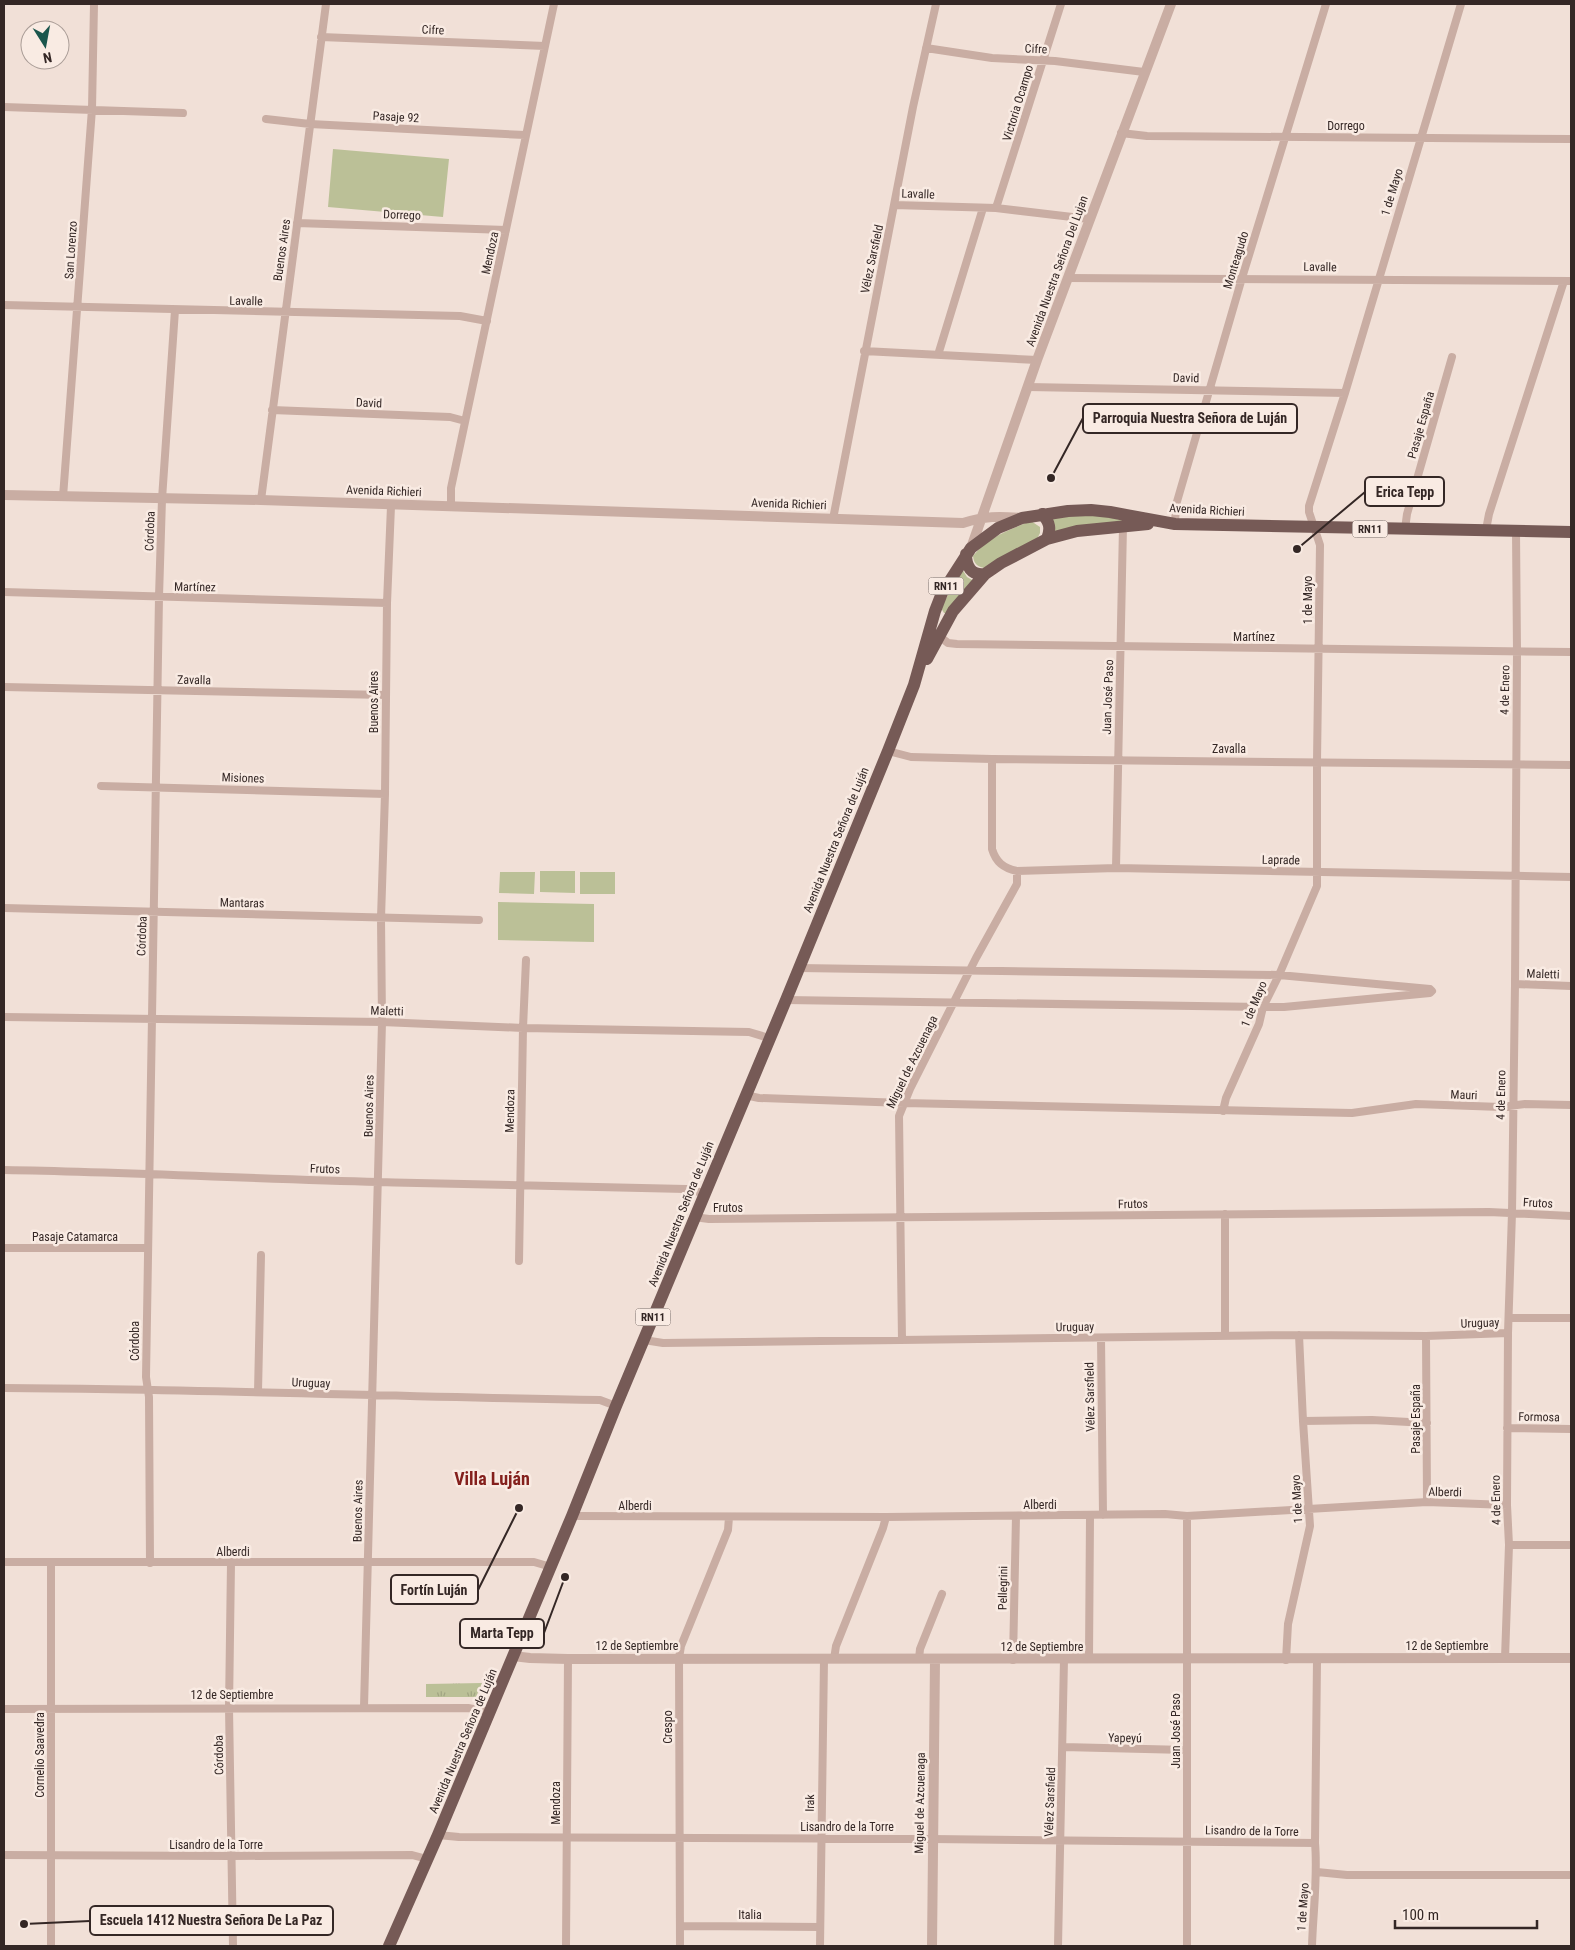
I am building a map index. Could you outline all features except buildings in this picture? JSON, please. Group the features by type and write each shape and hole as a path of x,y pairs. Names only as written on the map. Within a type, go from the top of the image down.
{"main road":[{"name":"Avenida Richieri","path":"1022,518 1042,514 1092,510 1172,524 1571,532"},
{"path":"1042,514 1048,520 1050,529 1047,539"},
{"name":"Avenida Nuestra Señora de Luján","path":"389,1946 438,1835 572,1516 888,751 914,685 942,593 968,551 998,528 1022,518"},
{"name":"RN11","path":"914,685 938,636 953,611 985,574 1014,555 1047,539 1077,531 1123,526 1172,524"},
{"name":"RN11","path":"968,551 966,562 970,570 975,574 985,574"}],"street":[{"name":"San Lorenzo","path":"63,497 92,109 94,4"},
{"name":"Buenos Aires","path":"261,500 326,4"},
{"name":"Mendoza","path":"450,507 451,488 554,4"},
{"name":"Vélez Sarsfield","path":"833,519 864,351 913,107 936,4"},
{"name":"Victoria Ocampo","path":"996,208 1061,4"},
{"name":"Avenida Nuestra Señora Del Lujan","path":"968,551 982,517 1037,360 1171,4"},
{"name":"Monteagudo","path":"1172,524 1242,278 1326,4"},
{"name":"1 de Mayo","path":"1223,1110 1226,1098 1259,1024 1263,1007 1279,975 1317,886 1320,545 1309,512 1309,506 1345,393 1461,4"},
{"name":"Cifre","path":"321,37 545,46"},
{"name":"Cifre","path":"926,48 992,58 1055,60 1144,72"},
{"path":"4,107 183,113"},
{"name":"Pasaje 92","path":"266,119 310,124 526,135"},
{"name":"Dorrego","path":"1121,134 1285,138 1571,139"},
{"name":"Lavalle","path":"894,205 996,208 1090,219"},
{"path":"938,355 983,208"},
{"name":"Dorrego","path":"297,223 506,230"},
{"name":"Lavalle","path":"1068,278 1567,281"},
{"path":"1486,530 1489,514 1567,281"},
{"name":"Lavalle","path":"4,306 460,316 487,321"},
{"name":"Córdoba","path":"150,1563 148,1389 146,1377 146,1248 149,1173 157,690 162,499 176,310"},
{"path":"864,351 1037,360"},
{"name":"Pasaje España","path":"1405,529 1407,514 1452,358"},
{"name":"David","path":"1028,387 1345,393"},
{"name":"David","path":"272,410 450,417 465,421"},
{"name":"Avenida Richieri","path":"4,495 261,500 391,506 963,523 982,517 1022,518"},
{"name":"Buenos Aires","path":"364,1707 382,1022 381,918 385,794 387,603 391,506"},
{"name":"Juan José Paso","path":"1116,868 1123,526"},
{"name":"4 de Enero","path":"1504,1658 1509,1545 1507,1505 1508,1333 1512,1213 1515,984 1516,531"},
{"name":"Martínez","path":"4,592 387,603"},
{"name":"Martínez","path":"938,636 948,643 957,644 1121,648 1320,648 1571,652"},
{"name":"Zavalla","path":"4,688 385,695"},
{"name":"Zavalla","path":"888,751 911,757 992,759 1571,765"},
{"path":"992,759 992,849 995,857 1007,869 1017,871"},
{"name":"Misiones","path":"101,786 385,794"},
{"name":"Laprade","path":"1017,871 1116,868 1571,877"},
{"name":"Miguel de Azcuenaga","path":"902,1340 899,1116 953,1003 1017,884 1017,871"},
{"name":"Mantaras","path":"4,908 479,920"},
{"name":"Mendoza","path":"519,1261 519,1184 526,960"},
{"path":"786,1000 1284,1007 1430,993 1432,991 1430,988 1279,975 799,968"},
{"name":"Maletti","path":"1515,984 1571,986"},
{"name":"Maletti","path":"4,1017 382,1022 523,1028 749,1032 769,1038"},
{"name":"Mauri","path":"745,1095 759,1098 904,1103 1352,1113 1416,1104 1571,1105"},
{"name":"Frutos","path":"4,1170 149,1173 378,1182 686,1189 704,1193"},
{"name":"Frutos","path":"694,1217 709,1219 1512,1213 1571,1216"},
{"path":"1225,1336 1226,1214"},
{"name":"Pasaje Catamarca","path":"4,1248 146,1248"},
{"path":"258,1392 261,1255"},
{"name":"Uruguay","path":"1509,1318 1571,1318"},
{"name":"Uruguay","path":"644,1340 663,1343 1299,1335 1426,1336 1508,1333"},
{"name":"1 de Mayo","path":"1286,1660 1288,1624 1309,1534 1310,1509 1299,1335"},
{"name":"Pasaje España","path":"1426,1336 1427,1502"},
{"name":"Vélez Sarsfield","path":"1101,1338 1103,1515"},
{"name":"Uruguay","path":"4,1388 148,1389 372,1396 600,1400 616,1406"},
{"path":"1303,1421 1372,1420 1427,1423"},
{"name":"Formosa","path":"1507,1428 1571,1428"},
{"name":"Alberdi","path":"572,1516 886,1517 1165,1514 1187,1516 1427,1502 1507,1505"},
{"name":"Pellegrini","path":"1013,1660 1016,1516"},
{"path":"1089,1659 1090,1516"},
{"name":"Juan José Paso","path":"1187,1516 1187,1946"},
{"name":"Crespo","path":"680,1946 679,1658 681,1646 728,1530 729,1517"},
{"path":"829,1659 884,1528 886,1517"},
{"path":"1509,1545 1571,1545"},
{"name":"Alberdi","path":"4,1562 51,1564 534,1562 551,1566"},
{"name":"Córdoba","path":"231,1563 229,1708 233,1946"},
{"name":"Cornelio Saavedra","path":"51,1564 51,1946"},
{"path":"919,1659 920,1650 942,1594"},
{"name":"12 de Septiembre","path":"513,1656 568,1659 935,1660 1571,1658"},
{"name":"Mendoza","path":"566,1946 568,1659"},
{"name":"Irak","path":"820,1946 821,1839 829,1659"},
{"name":"Vélez Sarsfield","path":"1058,1946 1064,1659"},
{"name":"Miguel de Azcuenaga","path":"932,1946 935,1660"},
{"name":"1 de Mayo","path":"1312,1946 1317,1872 1315,1843 1317,1660"},
{"name":"12 de Septiembre","path":"4,1709 364,1707 468,1708 489,1712"},
{"name":"Yapeyú","path":"1063,1748 1186,1750"},
{"name":"Lisandro de la Torre","path":"438,1835 459,1837 1315,1843"},
{"name":"Lisandro de la Torre","path":"4,1855 412,1855 427,1859"},
{"path":"1317,1872 1347,1875 1571,1875"},
{"name":"Italia","path":"680,1926 820,1927"}],"green space":[{"path":"333,149 449,159 443,217 328,207"},
{"path":"1073,515 1122,517 1124,521 1055,532 1051,517"},
{"path":"1031,521 1040,527 1037,539 984,568 975,563 973,556 985,544 999,535"},
{"path":"962,569 967,577 974,581 947,613 944,613 941,608"},
{"path":"540,871 575,871 575,893 540,892"},
{"path":"500,872 535,872 534,894 499,893"},
{"path":"580,872 615,872 615,894 580,894"},
{"path":"498,902 594,904 594,942 498,940"},
{"path":"482,1683 476,1697 426,1697 426,1684"}],"place":[{"name":"Parroquia Nuestra Señora de Luján","path":"1051,478"},
{"name":"Erica Tepp","path":"1297,549"},
{"name":"Fortín Luján","path":"519,1508"},
{"name":"Marta Tepp","path":"565,1577"},
{"name":"Escuela 1412 Nuestra Señora De La Paz","path":"24,1924"}],"district":[{"name":"Villa Luján","path":"492,1479"}]}
